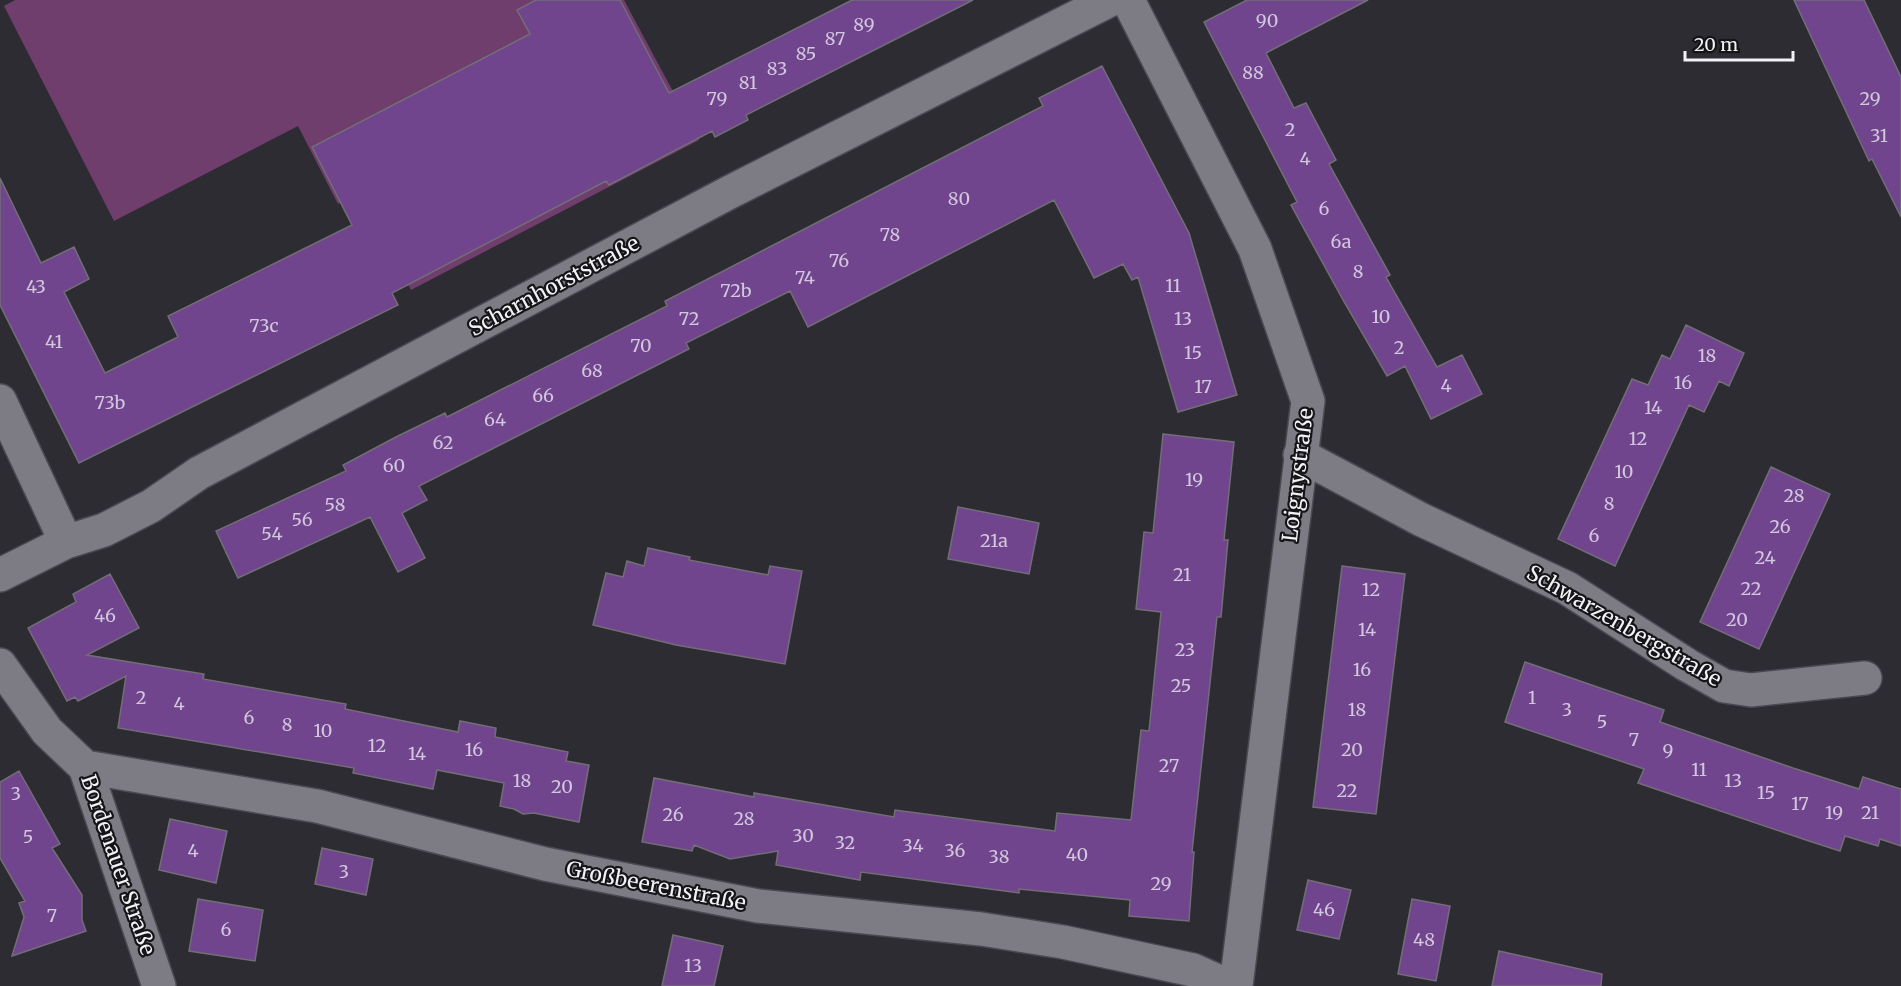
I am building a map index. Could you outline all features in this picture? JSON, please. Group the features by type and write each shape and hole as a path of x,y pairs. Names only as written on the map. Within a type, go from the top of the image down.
{"street":[{"name":"Scharnhorststraße","path":"0,575 66,542 104,530 151,506 199,473 720,197 1110,0"},
{"name":"Loignystraße","path":"1128,0 1255,249 1308,401 1236,986"},
{"path":"0,401 66,542"},
{"name":"Schwarzenbergstraße","path":"1300,455 1420,519 1567,588 1687,665 1725,686 1751,690 1865,678"},
{"name":"Bordenauer Straße","path":"0,665 47,730 85,767 159,986"},
{"name":"Großbeerenstraße","path":"85,767 316,806 544,864 758,906 981,929 1063,942 1193,970 1229,986"}],"shaded area":[{"path":"15,0 624,0 699,140 411,290 360,193 338,204 298,126 114,221 4,6"}],"building":[{"path":"536,0 620,0 669,93 852,0 973,0 746,115 748,120 715,137 712,131 609,185 606,181 392,293 398,305 79,463 0,305 0,178 41,263 74,247 89,279 64,292 105,373 178,337 168,316 352,225 312,147 530,34 517,10"},
{"path":"1247,0 1368,0 1266,53 1294,108 1306,103 1336,160 1329,164 1390,275 1386,277 1437,367 1462,355 1482,394 1431,419 1405,366 1387,376 1291,205 1297,202 1204,22"},
{"path":"1794,0 1864,0 1901,77 1901,217 1872,159 1869,161"},
{"path":"1102,66 1189,233 1237,395 1178,412 1138,277 1132,280 1123,264 1094,278 1054,200 808,327 790,291 686,343 689,349 419,486 427,500 402,513 425,558 398,572 370,517 238,578 216,531 346,471 343,465 396,437 445,413 447,417 667,306 665,301 1043,106 1039,98"},
{"path":"1686,325 1744,353 1729,386 1719,381 1704,412 1689,405 1615,566 1558,539 1632,379 1648,385 1662,355 1670,359"},
{"path":"1163,434 1234,442 1224,540 1228,540 1221,617 1217,617 1192,852 1194,852 1189,921 1129,916 1130,900 1019,889 1019,893 861,872 860,880 776,865 778,851 730,859 694,845 692,851 642,842 654,778 754,797 754,793 894,817 895,810 1055,831 1057,813 1131,820 1141,730 1149,731 1161,612 1136,609 1144,532 1153,533"},
{"path":"1771,467 1830,494 1759,649 1700,622"},
{"path":"958,507 1039,523 1029,574 948,559"},
{"path":"648,548 690,557 689,560 768,575 770,566 802,571 785,664 676,645 593,625 606,573 623,577 627,561 644,566"},
{"path":"1342,566 1405,574 1376,814 1313,807"},
{"path":"110,574 139,628 87,655 204,674 203,679 346,704 345,709 458,732 460,721 496,728 495,737 568,752 566,761 589,765 579,822 534,813 523,814 500,806 504,783 437,770 433,789 353,773 354,768 118,728 126,676 78,701 75,697 67,701 28,628 76,602 73,594"},
{"path":"1525,662 1664,710 1660,722 1793,768 1859,789 1863,777 1901,789 1901,846 1880,839 1878,846 1845,836 1840,851 1638,783 1644,769 1505,722"},
{"path":"19,771 60,844 52,848 82,895 82,920 86,931 12,956 24,917 19,903 25,901 0,858 0,782"},
{"path":"170,819 227,831 216,883 159,870"},
{"path":"322,848 373,859 366,895 315,884"},
{"path":"1308,880 1351,890 1339,939 1297,930"},
{"path":"198,899 263,910 255,961 189,951"},
{"path":"1412,899 1450,906 1436,981 1398,974"},
{"path":"673,935 723,946 714,986 662,986"},
{"path":"1499,951 1602,974 1601,986 1492,986"}]}
